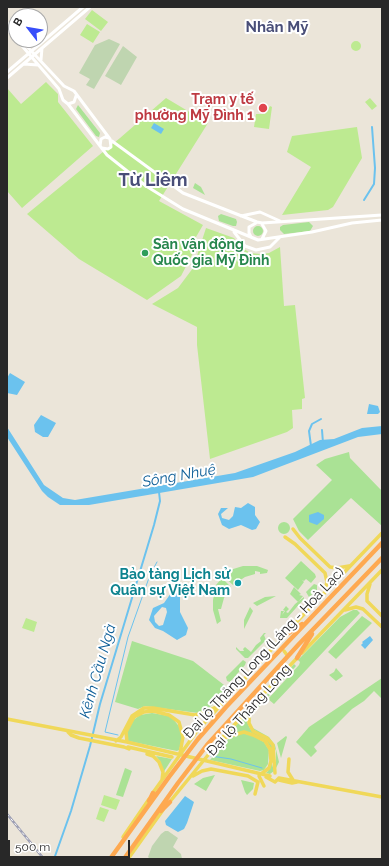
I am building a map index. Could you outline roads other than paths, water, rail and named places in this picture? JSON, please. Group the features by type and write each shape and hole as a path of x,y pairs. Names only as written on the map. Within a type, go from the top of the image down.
{"highway":[{"path":"352,575 382,540"},
{"name":"Đại lộ Thăng Long (Láng - Hoà Lạc)","path":"109,859 169,777 208,728 382,543"},
{"name":"Đại lộ Thăng Long (Láng - Hoà Lạc)","path":"124,859 207,745 382,559"},
{"path":"280,639 308,619 328,599"},
{"path":"295,660 313,633 343,599"},
{"path":"140,818 153,793"},
{"path":"149,824 170,802"}],"main road":[{"path":"48,37 83,7"},
{"path":"48,43 90,7"},
{"path":"22,62 24,48"},
{"path":"25,48 28,54 62,94 63,100 68,104 101,147 136,178 170,202 212,223 260,240 312,232 336,226 382,220"},
{"path":"28,48 32,50 68,89 74,91 76,96 110,140 109,148 101,147"},
{"path":"7,78 35,48"},
{"path":"7,72 31,57 42,48"},
{"path":"37,65 41,60 42,48"},
{"path":"22,62 37,65"},
{"path":"62,94 68,89"},
{"path":"68,104 74,102 76,96"},
{"path":"101,147 101,139 105,137 119,145 183,193 238,216 262,224 382,214"},
{"path":"238,216 260,212 280,222"},
{"path":"252,238 249,233 249,228 256,222"},
{"path":"260,240 265,236 266,231 262,224"},
{"path":"233,230 245,246 256,250 270,247 280,236"},
{"path":"293,529 330,567 339,568 350,565"},
{"name":"Đại lộ Thăng Long","path":"109,859 162,780 219,706 280,639 382,532"},
{"path":"285,537 325,573 327,582 324,594"},
{"name":"Đại lộ Thăng Long","path":"128,859 170,802 222,738 382,570"},
{"path":"370,582 367,591 367,601 382,616"},
{"path":"344,610 356,607 363,610 382,627"},
{"path":"276,644 288,656 295,660"},
{"path":"254,704 249,717 249,724 253,730 268,738 273,745 275,774 279,779 292,783 296,781 382,797"},
{"path":"116,740 120,738 132,716 144,708 153,708 195,715 219,706"},
{"path":"128,745 126,732 134,717 144,712 159,712 169,715 181,726 183,737 180,755"},
{"path":"7,719 68,732 116,740 157,758 162,768 162,780"},
{"path":"68,732 79,738 128,745 270,778 274,782 279,779"},
{"path":"123,732 122,739 128,745"},
{"path":"222,738 244,732 265,741 270,749 271,761 269,768 258,775"},
{"path":"289,759 288,772 296,781"},
{"path":"187,781 202,771 218,769 254,779 258,786 255,794"},
{"path":"270,778 275,774"},
{"path":"258,775 264,786"}],"water":[{"path":"154,123 164,129 161,134 151,128"},
{"path":"10,373 25,382 17,395 7,393 7,378"},
{"path":"369,404 378,406 380,412 378,414 367,414"},
{"path":"41,415 56,423 48,437 43,437 35,432 34,425"},
{"path":"382,426 382,434 358,437 253,477 89,505 60,505 48,497 42,491 7,437 7,427 44,485 63,498 75,500 235,473 295,452 320,440 334,439 362,428"},
{"path":"248,503 255,507 255,515 260,522 256,529 252,530 241,525 229,529 222,525 218,514 221,508 228,508 221,514 222,518 229,520 233,516 235,507 241,508"},
{"path":"318,512 324,515 324,519 317,525 309,522 309,515"},
{"path":"174,592 180,594 180,612 188,628 186,635 177,640 155,628 149,620 153,608 164,603 171,593","holes":["162,607 166,608 167,612 163,625 159,626 155,622 154,616"]},
{"path":"370,636 373,640 365,649 361,645 363,643 362,642"},
{"path":"185,796 194,802 184,829 178,832 166,825 165,821"}],"waterway":[{"path":"364,200 374,184 375,168 372,127"},
{"path":"311,446 309,431 312,424 321,419"},
{"path":"322,430 323,443"},
{"name":"Kênh Cầu Ngà","path":"54,859 71,811 90,746 100,704 154,525 160,501 159,492"},
{"path":"118,735 105,732 128,637 150,575 157,562"},
{"path":"211,756 231,759 262,768"}],"railway":[{"path":"7,814 44,859"}],"place":[{"name":"Trạm y tế phường Mỹ Đình 1","path":"263,108"},
{"name":"Sân vận động Quốc gia Mỹ Đình","path":"145,253"},
{"name":"Bảo tàng Lịch sử Quân sự Việt Nam","path":"238,583"}],"district":[{"name":"Nhân Mỹ","path":"277,27"},
{"name":"Từ Liêm","path":"153,181"}],"water label":[{"name":"Sông Nhuệ","path":"179,476"}]}
